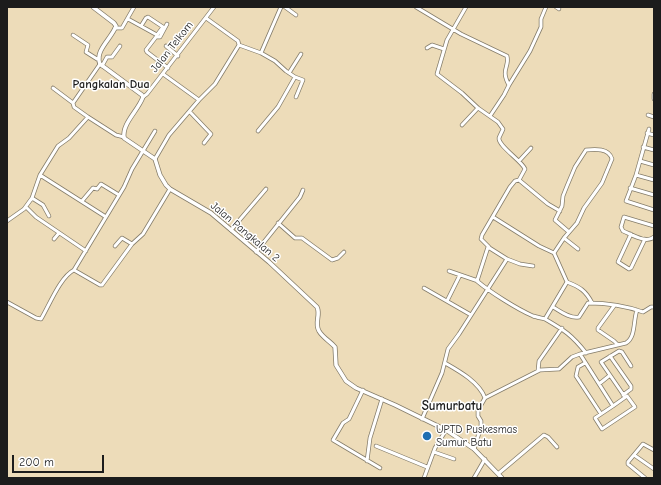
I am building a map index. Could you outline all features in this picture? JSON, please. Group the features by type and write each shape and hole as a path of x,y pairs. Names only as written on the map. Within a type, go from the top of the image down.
{"street":[{"path":"93,7 114,23 115,28 99,54 101,65 142,94 143,97 127,123 124,137"},
{"path":"115,28 122,28 134,7"},
{"name":"Jalan Telkom","path":"143,97 164,74 214,7"},
{"path":"261,53 281,7"},
{"path":"285,7 296,15"},
{"path":"416,7 453,29 507,56 508,62 504,77 508,85"},
{"path":"466,7 447,40 437,74 462,93 478,108 498,122 503,129 499,138 500,140 509,153 525,167 519,180 515,180 510,187 481,240 507,259 520,264 533,266"},
{"path":"490,116 530,51 541,27 541,19 546,7"},
{"path":"128,19 157,35 163,27 148,18 146,18 141,26"},
{"path":"206,18 238,41 239,45 261,53 275,61 295,77 303,80 296,96"},
{"path":"167,24 160,37 156,37 146,50 168,68"},
{"path":"73,35 88,45 86,52 97,59 99,58"},
{"path":"52,88 73,103 74,107 88,117 116,135 124,137 155,159 170,135 199,100 215,84 239,45"},
{"path":"427,48 432,45 444,49"},
{"path":"73,103 107,57 112,58 120,46"},
{"path":"166,46 178,56"},
{"path":"289,73 301,54"},
{"path":"164,74 199,100"},
{"path":"258,131 278,107 295,77"},
{"path":"654,94 654,99"},
{"path":"462,125 478,108"},
{"path":"190,112 211,134 204,143"},
{"path":"648,115 654,117"},
{"path":"7,221 24,209 32,198 40,175 58,146 69,138 88,117"},
{"path":"649,129 636,175 626,202 654,210"},
{"path":"7,302 36,318 41,319 63,280 74,270 124,187 129,173 142,150 155,131"},
{"path":"647,133 654,135"},
{"path":"643,147 654,150"},
{"path":"518,161 531,148"},
{"path":"554,253 564,238 577,224 584,208 602,183 612,159 610,153 597,149 586,150 575,167 566,186 562,206 556,221 569,232"},
{"name":"Jalan Pangkalan 2","path":"155,159 160,175 170,189 200,206 231,230 317,307 319,310 317,327 324,338 336,348 336,365 338,370 346,381 362,390"},
{"path":"640,161 654,165"},
{"path":"40,175 106,217"},
{"path":"636,175 654,180"},
{"path":"519,180 548,204 560,211"},
{"path":"82,201 93,188 97,189 101,184 119,194"},
{"path":"630,188 654,195"},
{"path":"74,270 102,285 132,244 143,234 170,189"},
{"path":"231,230 266,189"},
{"path":"256,252 300,197 303,190"},
{"path":"32,198 43,205 49,216"},
{"path":"27,208 36,217 86,250"},
{"path":"493,217 539,246 554,253 568,282 583,290 592,303"},
{"path":"654,226 624,217 621,225 622,229 631,234 650,240 654,238"},
{"path":"278,224 297,239 302,238 332,260 338,258 344,252"},
{"path":"54,239 59,233"},
{"path":"631,234 618,262 629,269 631,268 645,239"},
{"path":"115,246 122,238 132,244"},
{"path":"564,238 578,249"},
{"path":"478,282 477,279 489,247"},
{"path":"422,418 442,373 448,349 507,259"},
{"path":"449,271 478,282 526,313 545,319 562,328 575,339 586,353"},
{"path":"447,301 460,275"},
{"path":"545,319 568,282"},
{"path":"424,288 471,315"},
{"path":"553,307 577,318 588,303 628,307 645,312 651,307 654,307"},
{"path":"614,306 598,330 614,340 618,345"},
{"path":"474,449 481,427 478,410 485,398 542,369 558,369 572,357 626,343 631,339 637,310"},
{"path":"538,371 539,361 562,328"},
{"path":"610,356 631,386 631,389 624,396 613,406 595,418 603,429 634,408 634,406 629,397 624,396 601,363 610,356 618,351 622,352 631,366"},
{"path":"580,354 613,406"},
{"path":"445,363 463,374 480,388 485,398"},
{"path":"585,363 578,368 576,376 601,414"},
{"path":"599,384 609,376"},
{"path":"380,468 333,440 343,423 349,419 362,390 446,430 474,449 499,473 502,478"},
{"path":"367,461 370,438 382,399"},
{"path":"424,478 427,467 446,430"},
{"path":"499,473 544,435 548,437 557,447"},
{"path":"645,478 628,464 628,462 644,444 654,450"},
{"path":"376,446 427,467"},
{"path":"434,452 454,459"},
{"path":"634,455 654,469"},
{"path":"474,478 485,460"}],"place":[{"name":"UPTD Puskesmas Sumur Batu","path":"427,436"}],"district":[{"name":"Pangkalan Dua","path":"111,85"},
{"name":"Sumurbatu","path":"452,406"}]}
